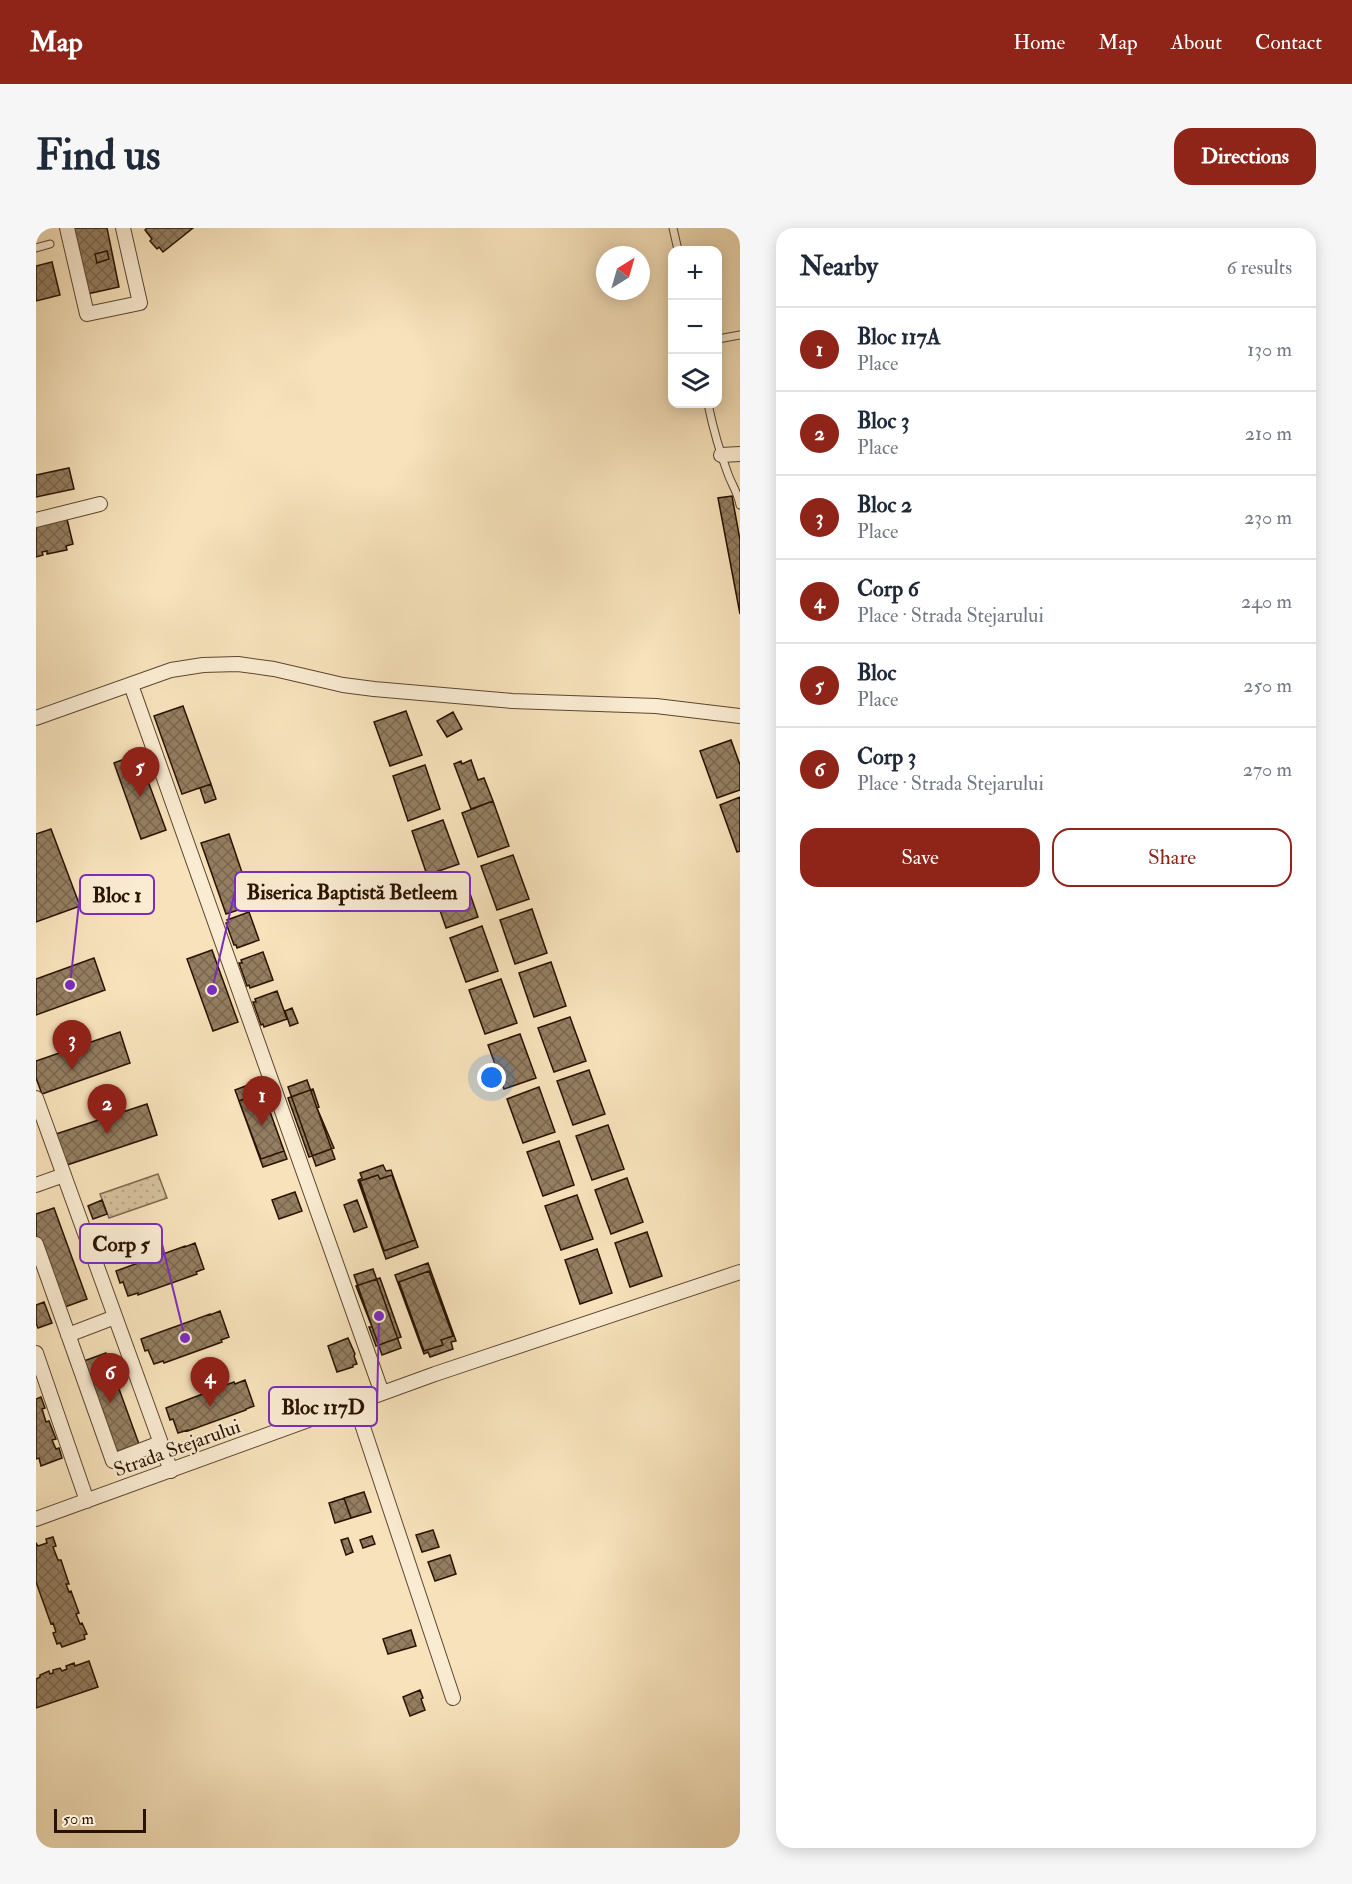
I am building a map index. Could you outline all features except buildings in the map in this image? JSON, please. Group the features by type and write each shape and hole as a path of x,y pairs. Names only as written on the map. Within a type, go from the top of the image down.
{"street":[{"path":"67,228 87,314 140,303 123,228"},
{"path":"721,455 740,454"},
{"path":"36,520 100,504"},
{"path":"36,718 171,670 203,665 238,664 374,689 501,700 656,706 740,716"},
{"path":"131,685 382,1394"},
{"path":"36,1098 171,1471"},
{"path":"36,1185 64,1175"},
{"path":"36,1244 113,1461 160,1443"},
{"name":"Strada Stejarului","path":"36,1519 355,1403 740,1272"},
{"path":"68,1335 115,1317"},
{"path":"36,1353 87,1501"},
{"path":"355,1403 453,1698"}],"lane":[{"path":"674,228 677,246"},
{"path":"36,248 50,244"},
{"path":"722,338 740,335"},
{"path":"709,408 716,442 736,484 740,505"}],"shaded area":[{"path":"158,1174 167,1198 109,1218 100,1194"}],"place":[{"name":"Bloc","path":"140,797"},
{"name":"Bloc 1","path":"70,985"},
{"name":"Biserica Baptistă Betleem","path":"212,990"},
{"name":"Bloc 2","path":"72,1070"},
{"name":"Bloc 117A","path":"262,1126"},
{"name":"Bloc 3","path":"107,1134"},
{"name":"Bloc 117D","path":"379,1316"},
{"name":"Corp 5","path":"185,1338"},
{"name":"Corp 3","path":"110,1403"},
{"name":"Corp 6","path":"210,1407"}]}
